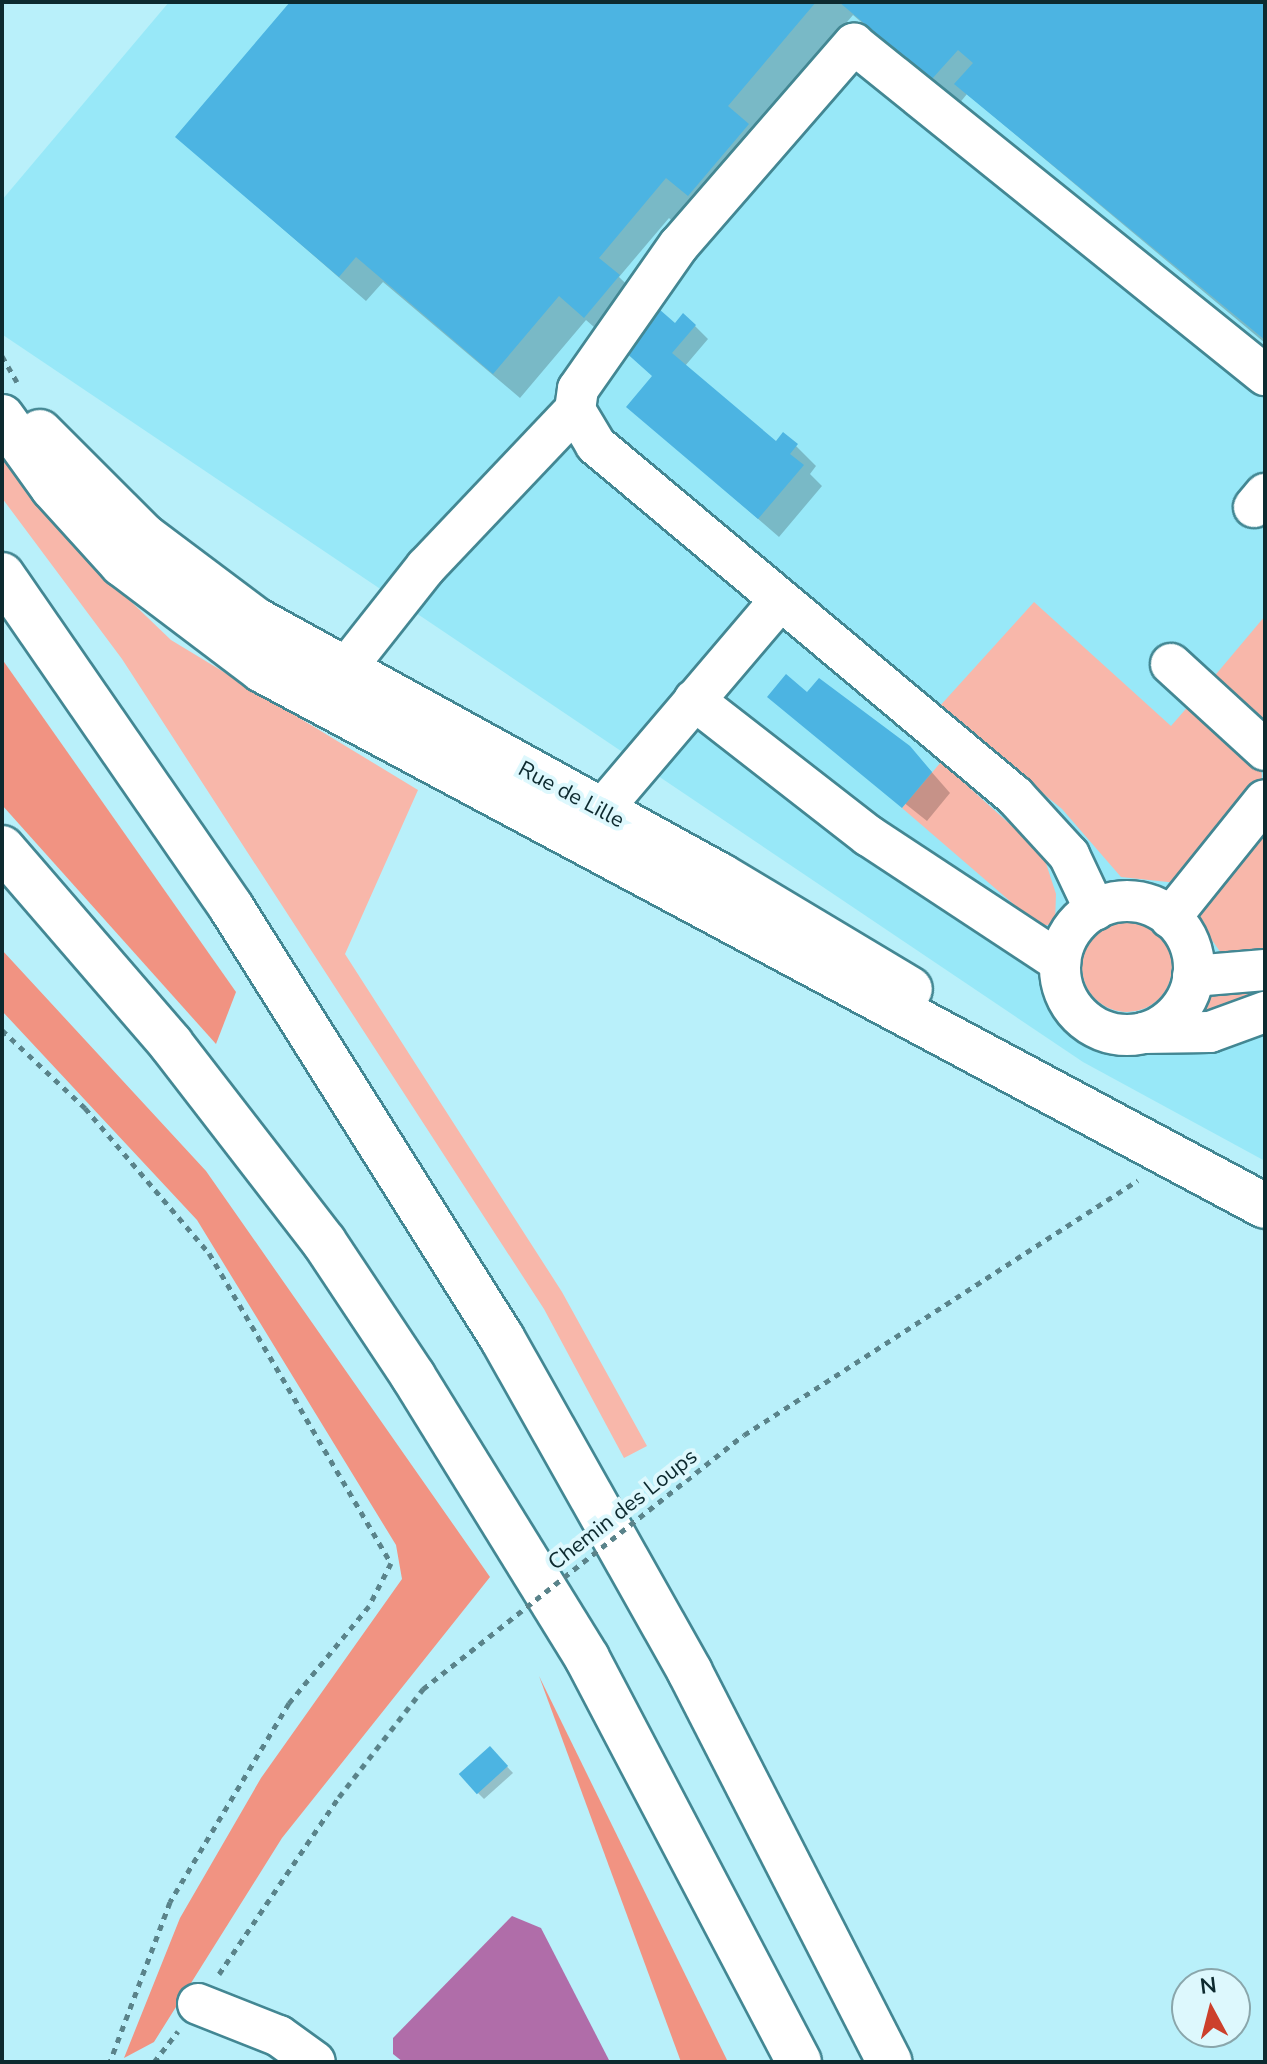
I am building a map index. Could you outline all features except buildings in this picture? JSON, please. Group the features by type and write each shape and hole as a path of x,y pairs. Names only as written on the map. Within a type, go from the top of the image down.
{"main road":[{"name":"Rue de Lille","path":"2,388 168,557 343,672 589,825"},
{"name":"Rue de Lille","path":"2,417 99,541 211,638 589,825 813,930 1177,1156 1265,1206"},
{"path":"2,575 231,907 502,1338 704,1698 890,2062"},
{"path":"2,848 180,1057 324,1242 405,1363 587,1658 799,2062"}],"lane":[{"path":"343,672 426,567 575,410 585,371 679,245 854,44 1265,375"},
{"path":"575,410 596,445 778,603 1015,796 1069,855 1095,910"},
{"path":"589,825 778,603"},
{"path":"1171,664 1265,750"},
{"path":"694,700 869,836 1060,962"},
{"path":"1170,918 1265,800"},
{"path":"1143,1033 1182,1007 1193,976 1188,940 1170,918 1133,901 1095,910 1072,929 1060,962 1065,996 1078,1015 1120,1035 1210,1032 1265,1012"},
{"path":"1193,976 1265,970"},
{"path":"198,2004 279,2036 315,2062"}],"path":[{"path":"2,1030 85,1108 209,1253 391,1563 369,1606 289,1703 170,1902 110,2062"},
{"name":"Chemin des Loups","path":"198,2004 339,1797 423,1689 744,1435 1177,1156"}],"shaded area":[{"path":"169,2 1265,2 1265,1161 1083,1062 3,335 2,200"},
{"path":"2,456 73,546 171,640 418,790 345,954 562,1292 647,1446 624,1458 544,1309 122,659 2,498"},
{"path":"1034,602 1171,726 1191,703 1261,758 1262,782 1177,883 1121,877 1062,809 938,708"},
{"path":"1265,616 1265,726 1212,679"},
{"path":"2,659 236,992 216,1044 2,805"},
{"path":"941,762 1043,854 1056,894 1055,924 1039,926 902,808"},
{"path":"1265,820 1265,960 1226,960 1195,916"},
{"path":"1127,922 1144,925 1159,935 1169,950 1172,967 1169,984 1159,999 1144,1009 1127,1012 1110,1009 1095,999 1085,984 1082,967 1085,950 1095,935 1110,925"},
{"path":"2,950 206,1171 490,1577 282,1838 154,2042 124,2058 180,1918 261,1778 402,1579 396,1545 197,1220 2,1011"},
{"path":"1265,981 1265,1000 1194,1021 1209,986"},
{"path":"539,1676 728,2062 681,2062"},
{"path":"512,1916 541,1928 610,2062 403,2062 393,2054 393,2038"}]}
